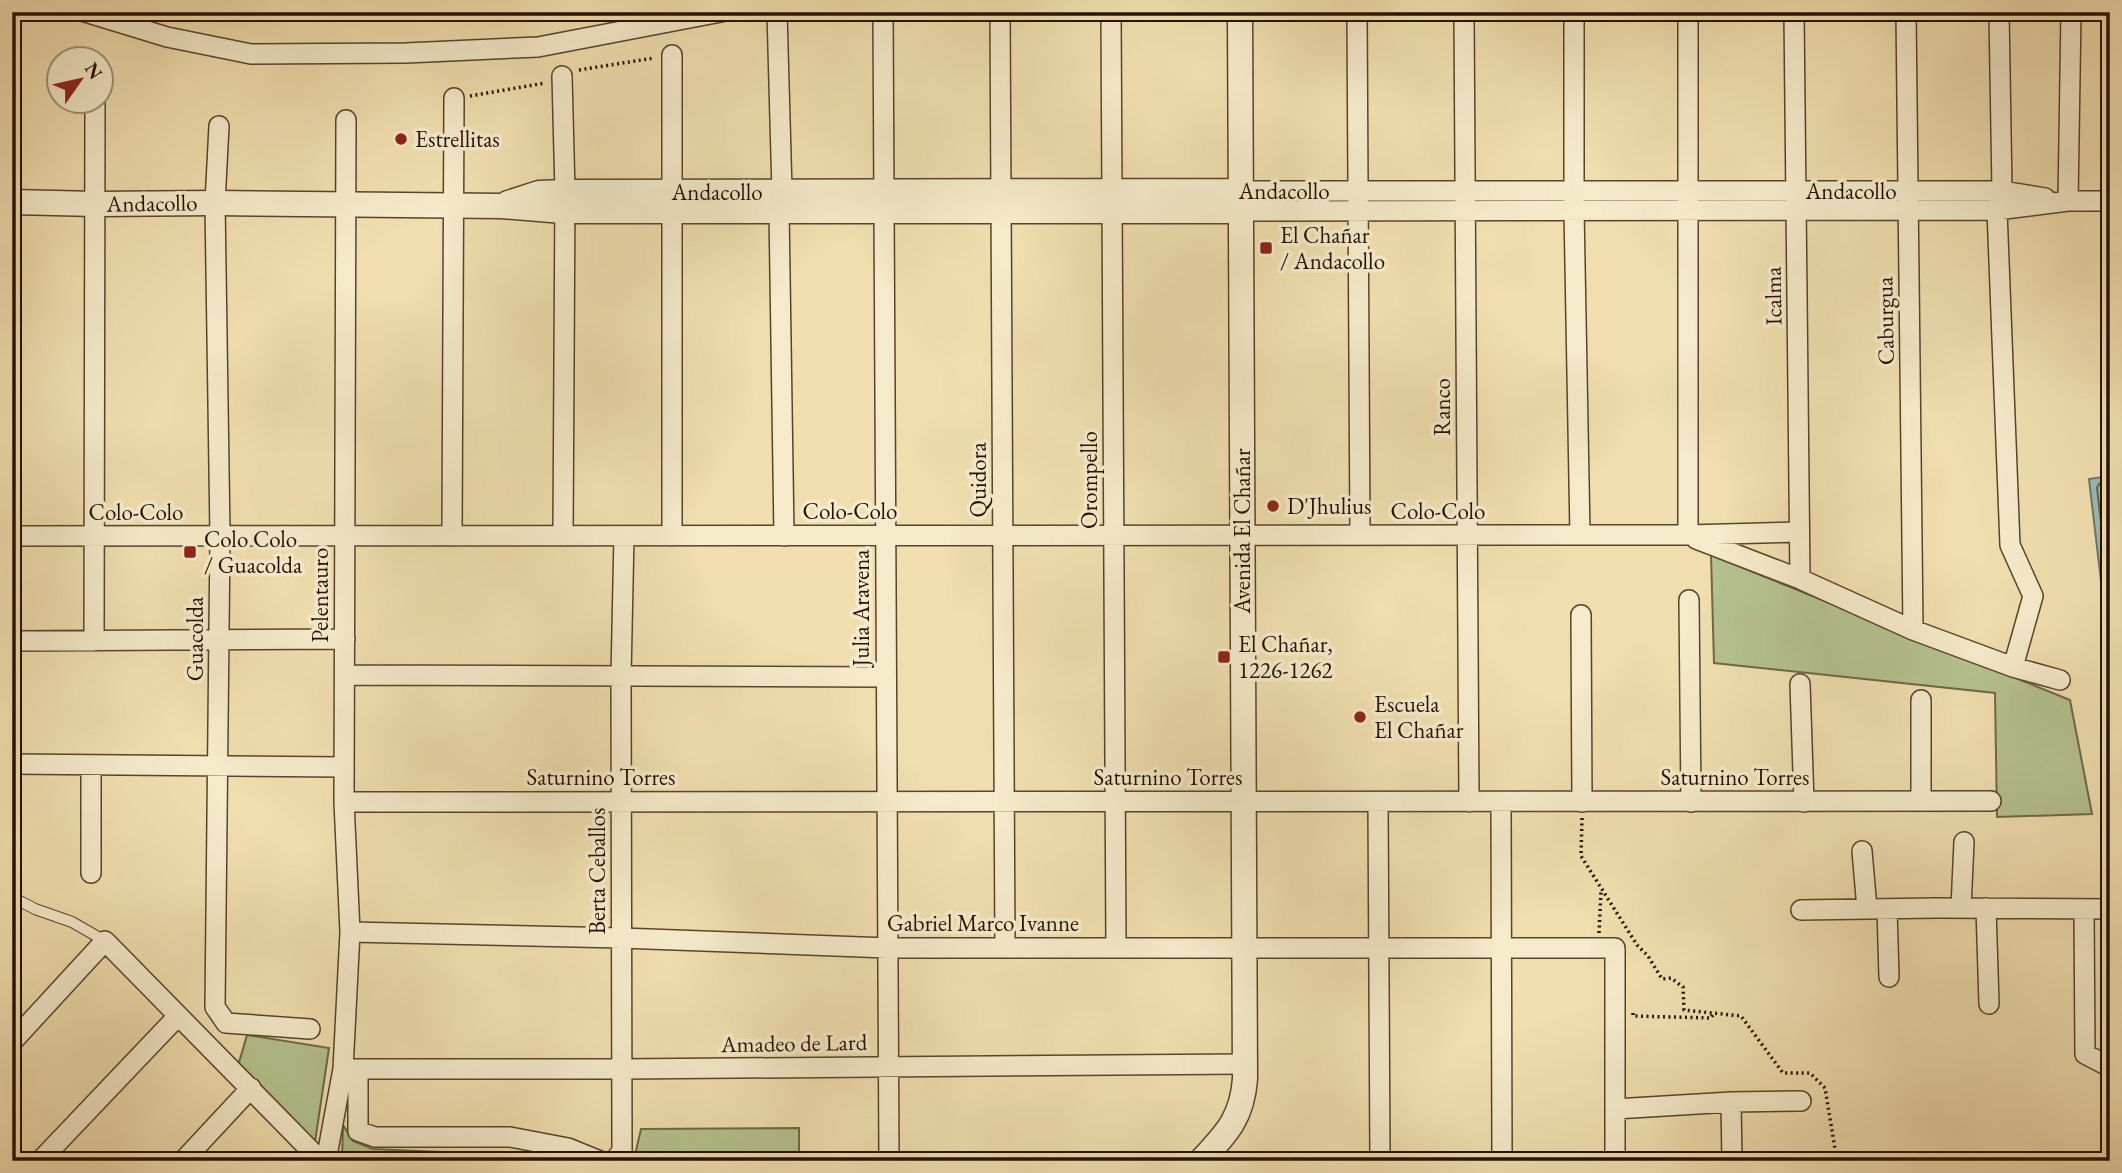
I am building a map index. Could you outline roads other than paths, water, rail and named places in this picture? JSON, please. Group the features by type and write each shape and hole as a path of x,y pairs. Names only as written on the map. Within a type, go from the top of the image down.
{"street":[{"path":"85,12 167,37 251,54 406,53 538,47 722,12"},
{"path":"777,12 784,536"},
{"name":"Julia Aravena","path":"883,12 889,1161"},
{"name":"Quidora","path":"1000,12 1005,948"},
{"name":"Orompello","path":"1111,12 1116,948"},
{"name":"Avenida El Chañar","path":"1202,1161 1230,1131 1236,1120 1244,1094 1245,1064 1240,12"},
{"path":"1357,12 1360,536"},
{"name":"Ranco","path":"1464,12 1469,802"},
{"path":"1574,12 1574,201 1580,535"},
{"path":"1688,12 1688,536"},
{"name":"Icalma","path":"1794,12 1800,579"},
{"name":"Caburgua","path":"1906,12 1913,630"},
{"path":"1999,12 1999,201 2010,545 2033,596 2012,667"},
{"path":"2068,201 2070,12"},
{"path":"672,55 672,536"},
{"path":"562,76 563,536"},
{"path":"452,536 454,98"},
{"path":"94,641 96,116"},
{"name":"Pelentauro","path":"346,120 344,802 350,932 351,1069"},
{"name":"Guacolda","path":"219,127 215,203 220,536 215,1007 226,1023 310,1029"},
{"name":"Andacollo","path":"12,202 501,206 564,201 2110,201"},
{"name":"Colo-Colo","path":"12,536 1688,536 1799,532"},
{"name":"Berta Ceballos","path":"614,1161 622,1151 621,676 624,536"},
{"name":"Colo-Colo","path":"1688,536 1800,579 1913,630 2012,667 2060,680"},
{"path":"1689,600 1691,802"},
{"path":"1581,615 1582,802"},
{"path":"12,642 345,639"},
{"path":"345,675 886,677"},
{"path":"1800,684 1804,802"},
{"path":"1920,700 1921,801"},
{"path":"12,764 344,767"},
{"path":"91,765 91,873"},
{"name":"Saturnino Torres","path":"344,802 1991,801"},
{"path":"1378,802 1380,1161"},
{"path":"1500,802 1503,1161"},
{"path":"1961,908 1964,842"},
{"path":"1862,850 1877,909 1889,977"},
{"path":"1986,908 1989,1004"},
{"path":"2084,909 2085,1054 2110,1067"},
{"path":"1801,910 2110,909"},
{"name":"Gabriel Marco Ivanne","path":"350,932 888,948 1502,948 1612,943 1615,1109"},
{"path":"12,1042 106,941 324,1161 351,1069"},
{"path":"40,1161 178,1016"},
{"name":"Amadeo de Lard","path":"351,1069 1245,1064"},
{"path":"351,1069 358,1131 375,1137 510,1137 568,1148 600,1161"},
{"path":"183,1161 251,1088"},
{"path":"1615,1161 1615,1109 1801,1101"},
{"path":"1731,1102 1732,1161"}],"lane":[{"path":"12,897 35,909 72,922 106,941"}],"water":[{"path":"2110,476 2110,658 2089,479"}],"place":[{"name":"Estrellitas","path":"401,139"},
{"name":"El Chañar / Andacollo","path":"1266,248"},
{"name":"D'Jhulius","path":"1273,506"},
{"name":"Colo Colo / Guacolda","path":"190,552"},
{"name":"El Chañar, 1226-1262","path":"1224,657"},
{"name":"Escuela El Chañar","path":"1360,717"}]}
